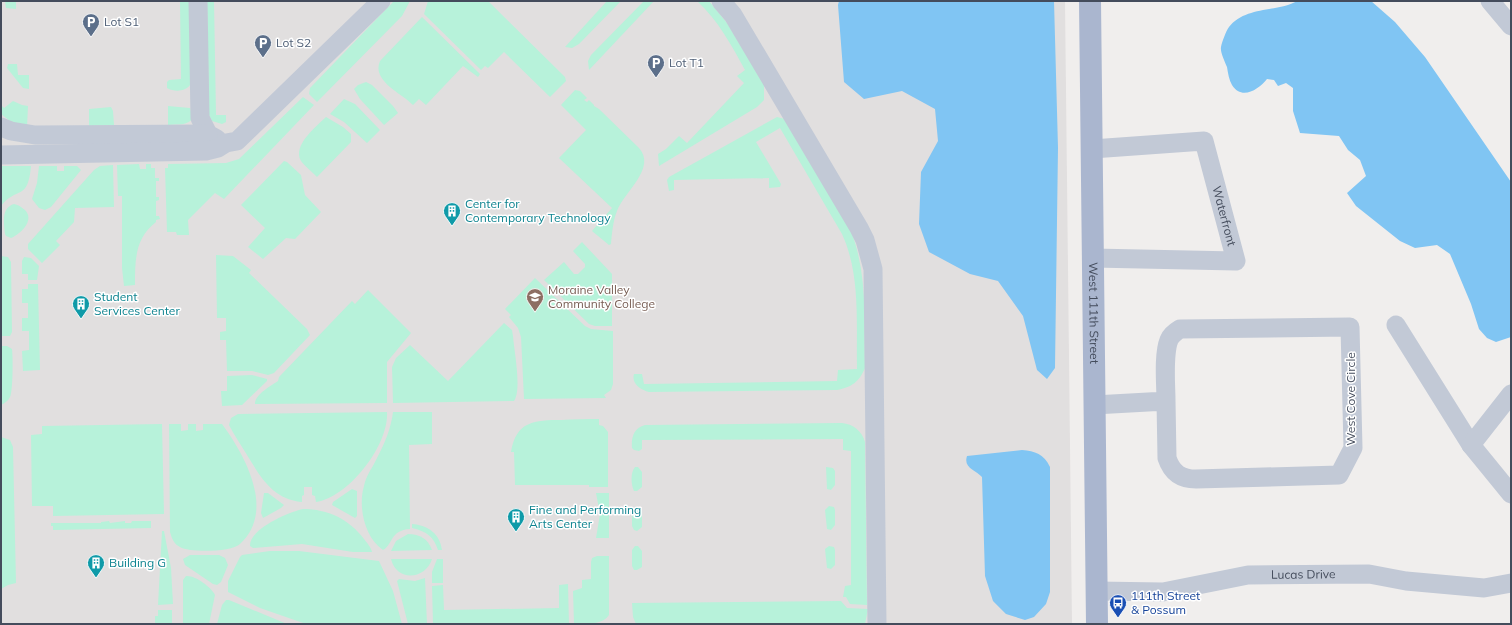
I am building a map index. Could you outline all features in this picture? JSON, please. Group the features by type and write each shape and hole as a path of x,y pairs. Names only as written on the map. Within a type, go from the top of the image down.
{"main road":[{"name":"West 111th Street","path":"1090,1 1097,624"}],"street":[{"path":"198,1 200,118 208,134"},
{"path":"1,155 206,151 218,148 226,143 237,141 381,1"},
{"path":"721,1 733,15 760,59 859,228 869,252 872,269 877,624"},
{"path":"1490,1 1511,26"},
{"path":"1,126 26,135"},
{"path":"1,140 13,139 26,135 208,134 226,143"},
{"name":"Waterfront","path":"1092,149 1204,141 1236,261 1093,258"},
{"path":"1396,325 1471,445 1511,494"},
{"name":"West Cove Circle","path":"1350,327 1352,448 1339,475 1196,479 1181,477 1170,466 1167,458 1166,402 1167,350 1169,340 1173,334 1180,330 1350,327"},
{"path":"1471,445 1511,394"},
{"path":"1094,405 1166,402"},
{"name":"Lucas Drive","path":"1097,591 1163,592 1248,575 1369,574 1406,581 1484,588 1511,583"}],"shaded area":[{"name":"Moraine Valley Community College","path":"1,1 1065,1 1072,624 1,624"}],"green space":[{"path":"5,1 16,1 16,9 6,8"},
{"path":"180,1 190,1 190,85 185,89 176,91 167,88 167,82 169,80 181,79"},
{"path":"207,1 214,1 216,115 226,115 226,122 222,124 212,121 209,115"},
{"path":"394,1 410,1 402,16 317,102 309,94 310,88"},
{"path":"428,1 488,1 565,77 566,81 550,97 504,52 488,68 485,66 481,70 424,14"},
{"path":"607,1 621,1 579,44 572,48 565,47"},
{"path":"644,1 654,1 589,70 588,61 591,55"},
{"path":"697,1 709,1 727,23 764,84 764,100 757,107 659,166 658,154 666,149 679,136 687,143 744,83 737,76 745,70 735,52 712,16"},
{"path":"422,17 480,74 478,77 463,66 426,105 419,99 413,105 384,81 378,68 380,61"},
{"path":"8,64 17,64 18,75 29,75 29,89 23,88 7,68"},
{"path":"366,82 372,85 398,113 384,125 360,99 354,89 358,85"},
{"path":"575,90 580,91 587,98 584,100 587,102 589,100 599,109 639,148 644,156 642,172 617,211 611,244 609,245 592,231 612,208 559,158 586,130 561,105"},
{"path":"303,97 314,105 224,199 215,193 188,220 189,235 177,235 176,232 167,232 165,168 168,168 168,164 226,163 239,159"},
{"path":"344,99 355,104 380,130 367,143 344,122 330,114"},
{"path":"13,101 28,106 27,127 10,121 1,114 1,105 4,108"},
{"path":"168,106 190,108 193,118 191,121 185,123 168,125"},
{"path":"111,107 113,111 114,125 89,126 89,109"},
{"path":"326,117 343,127 351,134 351,142 317,177 301,161 299,155 300,149 307,136"},
{"path":"777,117 785,119 851,231 863,281 865,368 863,373 851,385 837,390 649,392 643,390 635,384 633,378 634,374 642,374 644,384 837,381 838,370 857,369 857,317 855,283 848,250 842,234 780,128 756,142 781,184 780,187 769,188 769,178 674,180 674,190 669,191 667,180 669,177"},
{"path":"284,161 301,175 305,195 321,212 295,239 286,238 263,259 248,247 265,228 241,205"},
{"path":"139,164 140,169 146,169 146,164 151,164 151,168 155,168 155,178 159,178 159,181 156,181 156,197 159,197 159,200 156,201 156,216 159,216 160,219 156,220 156,222 149,228 140,242 136,258 135,285 124,286 122,268 122,196 118,196 117,165"},
{"path":"113,165 114,207 75,208 74,222 56,241 60,245 42,263 28,249 28,244 94,170 100,166"},
{"path":"1,166 31,166 27,185 24,189 6,200 1,206"},
{"path":"39,166 57,166 57,171 64,171 64,166 77,166 81,170 51,207 45,210 39,208 32,199 37,183"},
{"path":"14,204 25,210 28,214 28,222 19,233 11,238 5,234 4,216 7,209"},
{"path":"582,242 612,274 612,326 595,326 589,324 544,280 564,262 574,274 578,274 585,267 585,264 573,251"},
{"path":"216,255 233,256 251,270 249,273 307,329 310,335 274,373 268,375 252,371 227,371 226,340 220,340 220,332 226,331 226,318 217,318"},
{"path":"1,256 8,257 11,262 12,332 10,336 1,336"},
{"path":"24,257 31,258 39,266 37,280 28,280 28,274 22,274 22,261"},
{"path":"535,278 585,326 591,329 613,331 613,384 611,390 604,395 606,398 524,399 521,337 518,328 509,317 511,315 505,309"},
{"path":"28,284 38,284 40,370 23,371 22,351 29,350 29,331 22,331 22,318 28,318 28,303 22,303 22,289 28,289"},
{"path":"368,290 411,333 387,362 387,403 255,404 260,394 278,381 279,377 352,301 355,304"},
{"path":"504,323 512,330 513,336 517,379 516,396 514,401 393,403 392,367 396,358 410,345 448,381"},
{"path":"1,346 7,346 12,349 13,366 10,397 1,405"},
{"path":"252,375 267,379 267,381 242,405 222,406 221,391 227,391 227,376"},
{"path":"387,412 386,425 381,439 365,468 341,490 329,498 316,502 315,496 312,495 312,487 304,487 302,502 283,497 269,486 257,472 229,425 231,418 238,414"},
{"path":"393,412 432,412 432,444 409,445 410,529 399,532 395,535 383,550 371,537 364,521 362,512 362,494 366,478 387,435"},
{"path":"599,419 599,425 603,426 608,432 608,487 589,487 589,485 515,485 514,452 511,452 517,434 522,428 528,424 543,421"},
{"path":"842,423 850,425 859,431 865,442 867,605 850,604 846,597 843,597 845,586 851,585 851,451 843,450 843,439 642,440 642,449 639,451 632,448 634,434 638,428 645,425"},
{"path":"162,424 164,514 53,516 53,506 32,506 31,435 42,434 42,426"},
{"path":"169,424 181,424 181,431 188,430 188,424 196,424 196,431 203,430 203,424 222,424 240,451 253,483 256,500 256,516 251,531 236,547 201,551 185,549 180,547 174,541 170,532"},
{"path":"1,437 10,440 13,447 16,583 1,589"},
{"path":"635,467 638,467 642,472 642,487 637,491 634,491 632,486 632,472"},
{"path":"826,467 833,468 835,471 835,485 831,490 827,489"},
{"path":"352,489 357,491 357,516 355,518 332,505 333,502"},
{"path":"264,493 268,493 284,505 263,518 261,513"},
{"path":"596,493 609,493 609,538 596,538 600,514"},
{"path":"829,506 834,507 835,510 835,525 831,530 827,529 825,510"},
{"path":"635,507 638,507 642,511 642,527 637,531 634,530 632,526 632,510"},
{"path":"303,509 312,509 337,516 358,532 369,545 372,552 353,552 302,544 253,548 250,546 251,540 256,533 271,522"},
{"path":"109,521 110,523 125,521 125,523 131,523 132,521 151,521 151,528 53,530 53,526 51,526 51,523 101,523"},
{"path":"412,524 423,526 432,531 439,539 442,550 438,550 429,535 412,528"},
{"path":"162,531 164,531 171,568 173,604 158,605"},
{"path":"408,534 420,536 426,540 432,550 391,551 396,541"},
{"path":"635,546 638,546 642,551 642,567 637,570 634,570 632,566 632,550"},
{"path":"829,546 834,547 835,550 835,565 831,569 827,568 825,549"},
{"path":"270,551 299,551 379,561 393,591 402,624 306,624 260,608 228,592 228,581 242,555"},
{"path":"190,555 219,555 225,558 228,565 221,582 217,585 213,584 185,565 183,559"},
{"path":"597,556 609,556 609,615 603,621 588,624 574,624 573,591 582,588 582,580 591,579 592,558"},
{"path":"391,559 432,559 429,566 424,571 412,576 399,572 394,567"},
{"path":"437,559 443,559 443,583 432,583 432,572"},
{"path":"186,576 194,577 202,582 215,595 209,624 183,624 183,580"},
{"path":"425,578 427,624 408,624 397,581 399,579 415,581"},
{"path":"568,584 569,624 433,624 432,586 443,585 444,610 559,608 559,585"},
{"path":"226,600 287,624 217,624 222,605"},
{"path":"841,601 847,608 868,609 865,624 636,624 633,617 632,603"},
{"path":"158,610 172,610 172,624 155,624 155,616 158,616"}],"water":[{"path":"839,1 1054,1 1058,148 1055,368 1047,379 1037,370 1023,316 998,281 970,274 929,252 919,224 921,172 938,141 935,109 902,91 864,99 844,82 838,5"},
{"path":"1297,1 1371,1 1395,22 1425,57 1511,182 1511,337 1496,342 1487,338 1479,329 1471,304 1450,254 1437,245 1415,248 1400,241 1356,206 1347,193 1366,176 1360,160 1348,150 1339,136 1300,133 1293,111 1293,88 1286,83 1278,86 1274,80 1267,79 1255,90 1245,93 1236,90 1232,85 1221,49 1229,27 1236,20 1253,12 1281,7"},
{"path":"1022,450 1039,454 1045,459 1050,467 1050,592 1046,604 1034,617 1025,620 1006,614 993,601 985,576 982,477 968,466 966,460 967,456"}],"place":[{"name":"Lot S1","path":"91,37"},
{"name":"Lot S2","path":"263,58"},
{"name":"Lot T1","path":"656,78"},
{"name":"Center for Contemporary Technology","path":"452,226"},
{"name":"Moraine Valley Community College","path":"535,312"},
{"name":"Student Services Center","path":"81,319"},
{"name":"Fine and Performing Arts Center","path":"516,532"},
{"name":"Building G","path":"96,578"},
{"name":"111th Street & Possum","path":"1118,618"}]}
